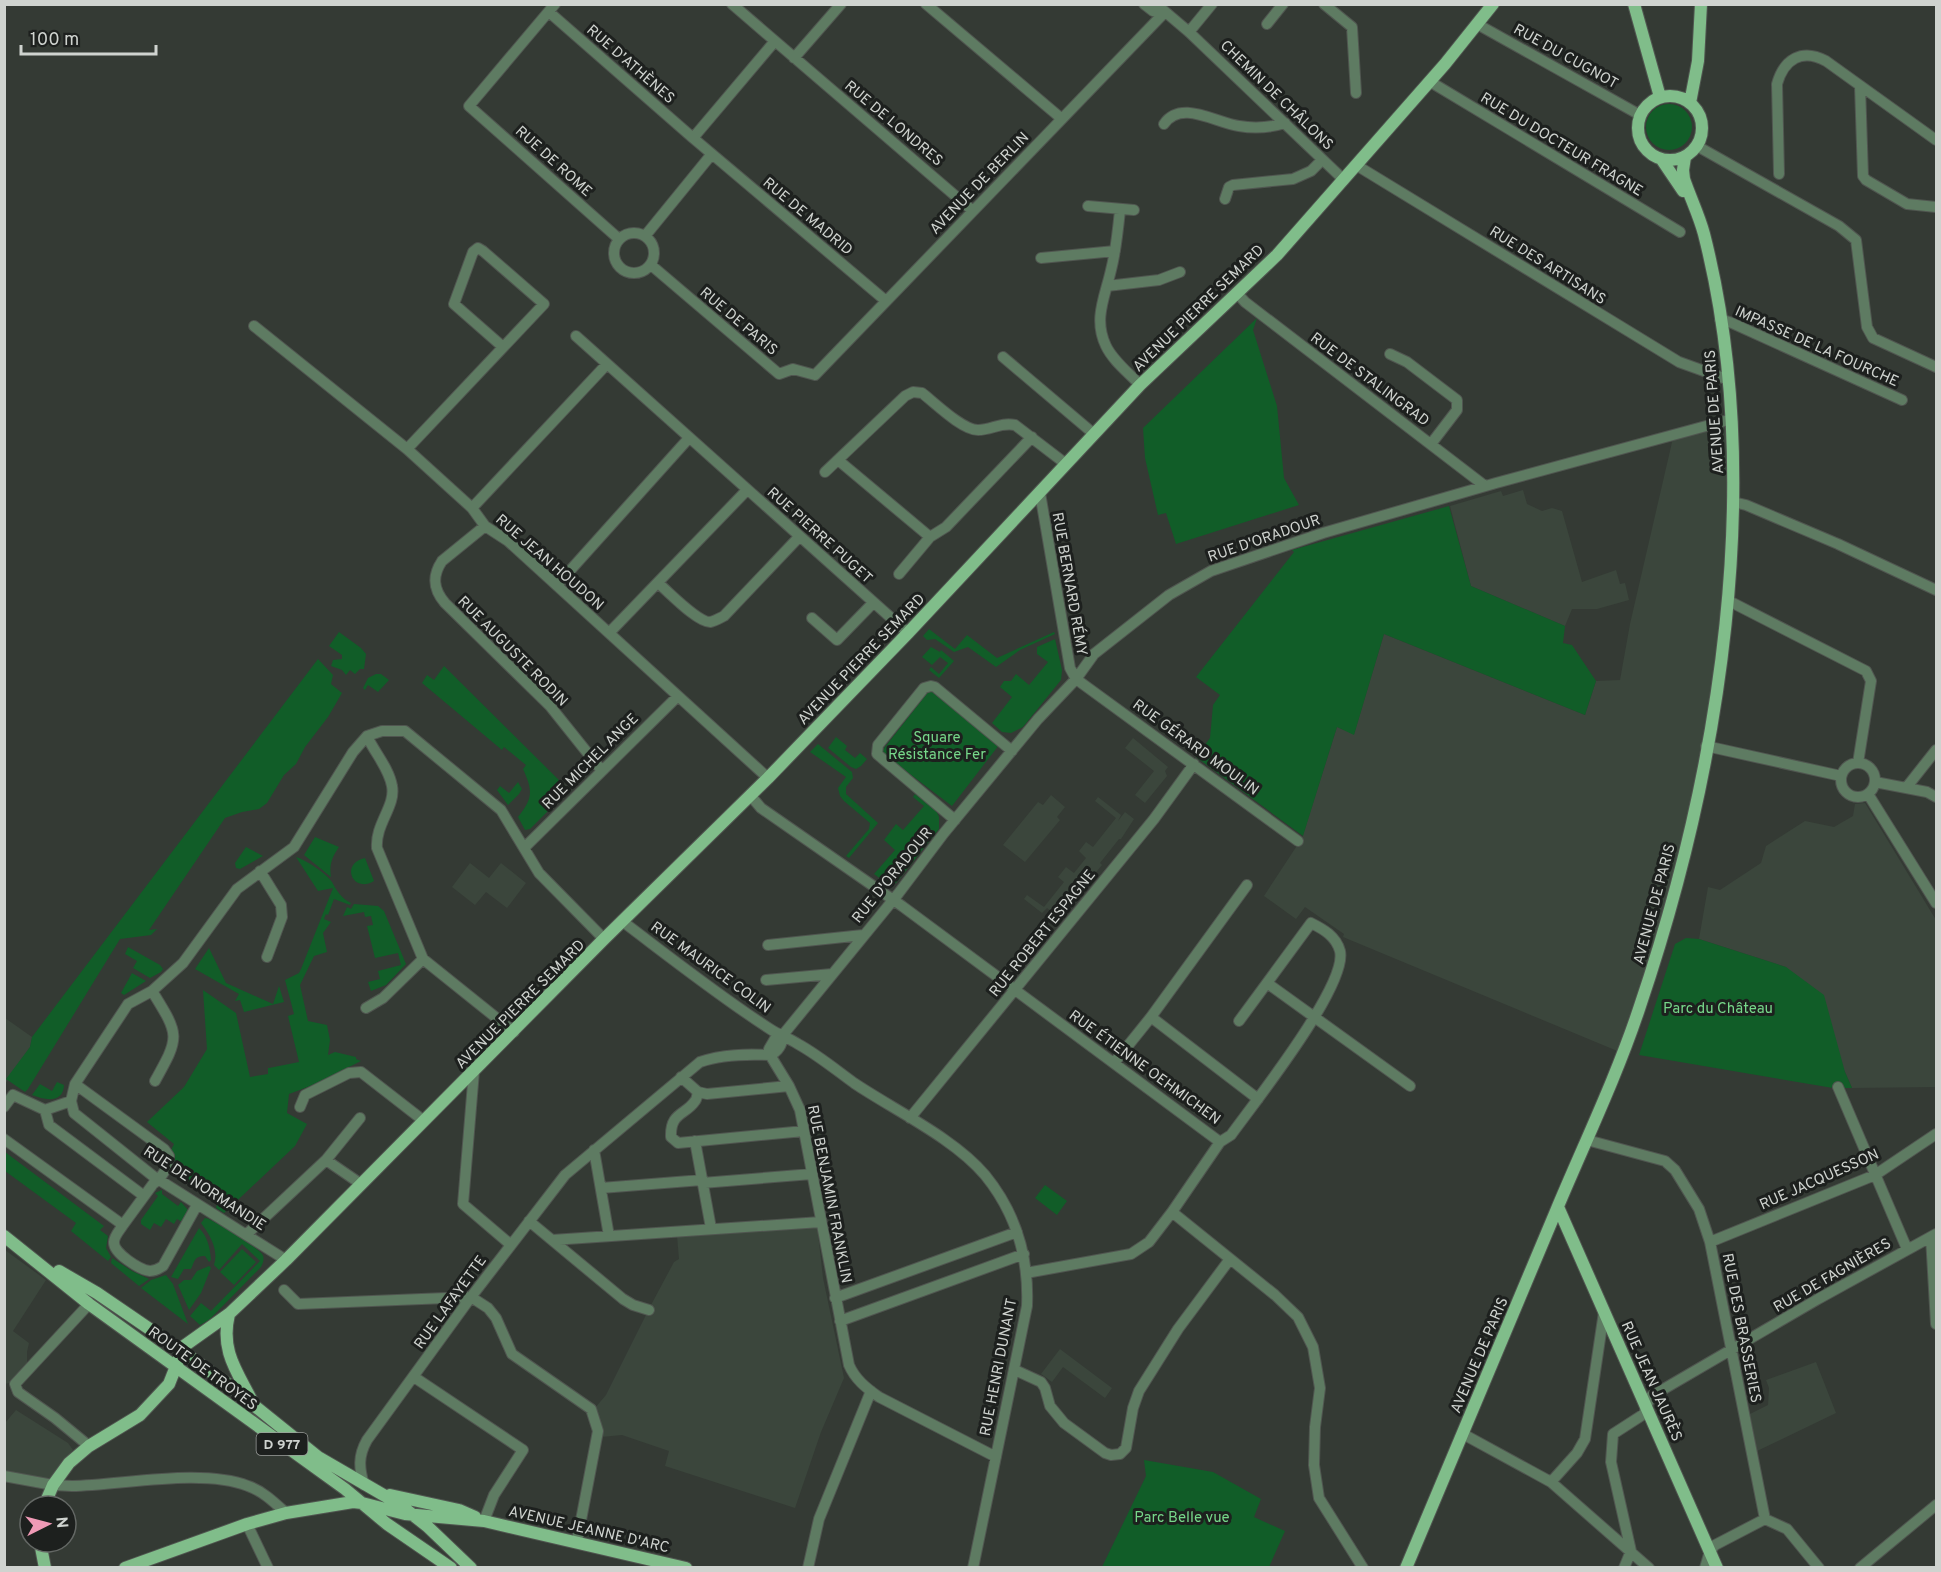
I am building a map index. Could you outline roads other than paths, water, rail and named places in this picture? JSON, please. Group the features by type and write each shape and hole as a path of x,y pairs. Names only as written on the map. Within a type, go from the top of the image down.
{"main road":[{"name":"AVENUE PIERRE SEMARD","path":"181,1350 191,1340 202,1335 229,1314 286,1260 622,921 768,778 908,633 1140,385 1293,238 1493,4"},
{"path":"1634,4 1660,97"},
{"path":"1690,103 1698,61 1701,4"},
{"path":"1660,97 1679,97 1690,103 1700,118 1702,128 1696,146 1685,157 1678,160 1662,160 1650,154 1642,146 1638,136 1637,125 1640,115 1651,101 1660,97"},
{"name":"AVENUE DE PARIS","path":"1406,1568 1627,1042 1648,981 1683,857 1706,746 1727,600 1733,502 1732,419 1729,380 1709,255 1684,179 1685,157"},
{"name":"AVENUE DE PARIS","path":"1662,160 1694,208"},
{"name":"RUE JEAN JAURÈS","path":"1558,1207 1604,1312 1648,1402 1717,1568"},
{"name":"ROUTE DE TROYES","path":"4,1236 89,1304 362,1503"},
{"name":"ROUTE DE TROYES","path":"29,1254 97,1293 181,1350"},
{"path":"229,1314 225,1335 228,1351 255,1407"},
{"path":"169,1384 220,1378 226,1370 228,1351 215,1337 202,1335"},
{"path":"49,1494 69,1463 89,1446 140,1415 169,1384 181,1350"},
{"name":"D 977","path":"181,1350 220,1378 318,1457 364,1485 382,1493 414,1515 471,1568"},
{"name":"AVENUE JEANNE D'ARC","path":"382,1493 459,1510 484,1521"},
{"path":"125,1568 247,1524 286,1513 362,1503"},
{"name":"D 977","path":"362,1503 387,1524 451,1568"},
{"name":"AVENUE JEANNE D'ARC","path":"362,1503 388,1511 414,1515 484,1521 686,1568"},
{"path":"439,1538 448,1519"}],"street":[{"name":"RUE DE LONDRES","path":"732,4 974,211"},
{"path":"794,58 842,4"},
{"path":"926,4 1062,119"},
{"name":"CHEMIN DE CHÂLONS","path":"1144,4 1153,11 1160,8 1189,32 1344,180"},
{"path":"1189,32 1212,4"},
{"path":"1267,24 1283,4"},
{"path":"1324,4 1352,27 1356,93"},
{"name":"RUE DE ROME","path":"552,8 469,106 619,239"},
{"name":"RUE D'ATHÈNES","path":"552,8 711,154"},
{"name":"AVENUE DE BERLIN","path":"815,375 1062,119 1160,8"},
{"name":"RUE DU CUGNOT","path":"1477,24 1640,115"},
{"path":"693,138 775,41"},
{"path":"1779,174 1777,84 1780,72 1795,58 1811,55 1826,61 1936,140"},
{"name":"RUE DU DOCTEUR FRAGNE","path":"1429,81 1680,232"},
{"path":"1860,86 1863,176 1907,204 1936,207"},
{"path":"1164,124 1174,115 1187,113 1235,126 1260,129 1285,123"},
{"path":"1696,146 1839,226 1856,240 1867,327 1873,338 1936,367"},
{"path":"645,236 711,154"},
{"name":"RUE DE MADRID","path":"711,154 886,301"},
{"path":"1225,199 1229,187 1233,185 1293,179 1311,171 1322,160"},
{"name":"RUE DES ARTISANS","path":"1356,165 1679,363 1729,380"},
{"path":"1088,206 1134,210"},
{"path":"1120,210 1107,286 1100,308 1100,326 1110,353 1140,385"},
{"path":"631,232 645,236 652,242 654,248 654,259 651,265 642,272 634,273 619,267 614,252 619,239 631,232"},
{"path":"407,449 544,304 478,248 473,252 454,304 503,347"},
{"path":"1041,258 1114,251"},
{"name":"RUE DE PARIS","path":"651,265 779,374 793,369 815,375"},
{"path":"1107,286 1159,280 1180,272"},
{"name":"RUE DE STALINGRAD","path":"1237,293 1245,302 1485,486"},
{"name":"IMPASSE DE LA FOURCHE","path":"1720,319 1902,400"},
{"name":"RUE JEAN HOUDON","path":"254,326 407,449 472,508 485,526 508,541 768,778"},
{"name":"RUE PIERRE PUGET","path":"576,336 908,633"},
{"path":"1390,354 1407,362 1456,400 1457,410 1431,444"},
{"path":"1003,357 1094,434"},
{"path":"472,508 607,364"},
{"path":"825,472 905,396 913,392 922,393 966,427 978,430 1006,423 1015,425 1066,464"},
{"name":"RUE D'ORADOUR","path":"782,1036 955,820 1094,654 1169,595 1211,571 1323,533 1732,419"},
{"path":"898,574 930,537 946,527 1032,437"},
{"path":"557,585 689,438"},
{"path":"838,460 930,537"},
{"path":"609,633 747,490"},
{"name":"RUE BERNARD RÉMY","path":"1040,493 1070,668 1076,678"},
{"path":"1733,502 1746,505 1838,544 1936,590"},
{"name":"RUE AUGUSTE RODIN","path":"485,526 442,561 435,577 436,590 445,603 550,706 602,771"},
{"path":"658,583 699,619 708,622 716,620 724,616 799,537"},
{"path":"1727,600 1866,671 1871,681 1858,763"},
{"name":"RUE PIERRE PUGET","path":"812,618 837,640 873,603"},
{"name":"RUE GÉRARD MOULIN","path":"1076,678 1298,841"},
{"path":"955,820 876,752 878,745 924,688 935,687 1012,751"},
{"name":"RUE MICHEL ANGE","path":"524,848 678,696"},
{"path":"4,1107 9,1092 45,1110 71,1101 75,1084 128,1004 153,992 183,963 237,889 294,847 352,752 368,736 382,730 405,731 501,810 538,873 604,939"},
{"path":"368,736 388,774 392,787 392,798 376,838 377,848 423,959 440,970 514,1032"},
{"path":"1706,746 1841,776"},
{"path":"1906,788 1936,750"},
{"path":"1858,763 1869,766 1875,776 1875,782 1868,794 1858,797 1848,795 1842,787 1841,776 1847,766 1858,763"},
{"name":"RUE ROBERT ESPAGNE","path":"910,1118 1016,991 1154,819 1194,764"},
{"path":"1875,782 1927,792 1936,797"},
{"path":"1868,794 1936,903"},
{"name":"RUE ÉTIENNE OEHMICHEN","path":"750,795 761,807 893,900 1220,1142 1149,1242 1131,1254 1026,1273"},
{"path":"260,871 281,905 282,916 267,957"},
{"path":"1114,1063 1151,1017 1247,885"},
{"name":"RUE MAURICE COLIN","path":"622,921 782,1036"},
{"path":"1220,1142 1231,1135 1314,1018 1338,972 1340,950 1328,932 1311,922 1239,1021"},
{"path":"768,945 863,935"},
{"path":"366,1008 383,998 423,959"},
{"path":"766,980 832,974"},
{"path":"1267,983 1410,1086"},
{"path":"153,992 168,1017 175,1037 172,1050 155,1081"},
{"path":"1151,1017 1258,1098"},
{"path":"770,1055 776,1053 783,1042 782,1036"},
{"name":"RUE HENRI DUNANT","path":"782,1036 800,1044 855,1084 959,1150 983,1173 1000,1195 1017,1232 1024,1254 1027,1306 972,1568"},
{"name":"RUE LAFAYETTE","path":"364,1485 360,1472 361,1452 367,1440 471,1297 565,1175 700,1062 713,1057 770,1055"},
{"name":"RUE BENJAMIN FRANKLIN","path":"770,1055 789,1086 800,1110 840,1321 852,1372 871,1391 996,1457"},
{"path":"474,1071 463,1204 511,1245"},
{"path":"300,1107 305,1095 349,1073 361,1072 424,1121"},
{"path":"681,1077 698,1092 707,1094 789,1086"},
{"path":"75,1084 164,1149 169,1156 169,1164 160,1179 153,1184 114,1238 113,1245 118,1254 147,1271 156,1271 163,1266 197,1205"},
{"path":"1838,1087 1907,1249"},
{"path":"698,1092 695,1102 679,1114 671,1128 671,1137 678,1143 804,1131"},
{"name":"RUE DE NORMANDIE","path":"71,1101 74,1113 160,1179 197,1205 286,1260"},
{"path":"45,1110 49,1125 144,1196"},
{"path":"247,1234 326,1160 360,1118"},
{"name":"RUE JACQUESSON","path":"1710,1242 1875,1174 1936,1134"},
{"path":"4,1139 123,1225"},
{"name":"RUE DES BRASSERIES","path":"1587,1140 1665,1161 1675,1170 1699,1209 1710,1242 1765,1519"},
{"path":"695,1141 711,1228"},
{"path":"594,1150 609,1236"},
{"path":"326,1160 361,1184"},
{"path":"601,1188 812,1174"},
{"path":"1172,1212 1275,1294 1298,1317 1313,1347 1320,1388 1315,1427 1314,1465 1319,1498 1363,1568"},
{"path":"529,1221 622,1299 649,1310"},
{"path":"552,1240 821,1221"},
{"path":"836,1298 1017,1232"},
{"path":"1934,1236 1936,1324"},
{"name":"RUE DE FAGNIÈRES","path":"1631,1551 1611,1462 1613,1434 1644,1414 1648,1402 1715,1358 1934,1236"},
{"path":"840,1321 1024,1254"},
{"path":"1015,1370 1041,1382 1050,1406 1064,1423 1111,1455 1120,1454 1126,1448 1135,1400 1147,1377 1194,1306 1230,1259"},
{"path":"284,1290 298,1304 471,1297 488,1308 496,1318 512,1354 591,1409 598,1431 577,1541"},
{"path":"89,1304 15,1384 18,1392 89,1446"},
{"path":"1551,1482 1577,1453 1585,1439 1604,1312"},
{"path":"414,1377 523,1450 494,1495 484,1521"},
{"path":"808,1568 819,1519 871,1391"},
{"path":"1462,1434 1551,1482 1649,1568"},
{"path":"4,1476 53,1485 94,1485 211,1478 250,1486 286,1513"},
{"path":"1860,1568 1936,1505"},
{"path":"1705,1568 1710,1551 1715,1545 1765,1519 1787,1529 1819,1568"},
{"path":"247,1524 268,1568"},
{"path":"1624,1568 1631,1551"}],"park label":[{"name":"Square Résistance Fer","path":"937,746"},
{"name":"Parc du Château","path":"1718,1008"},
{"name":"Parc Belle vue","path":"1182,1517"}]}
